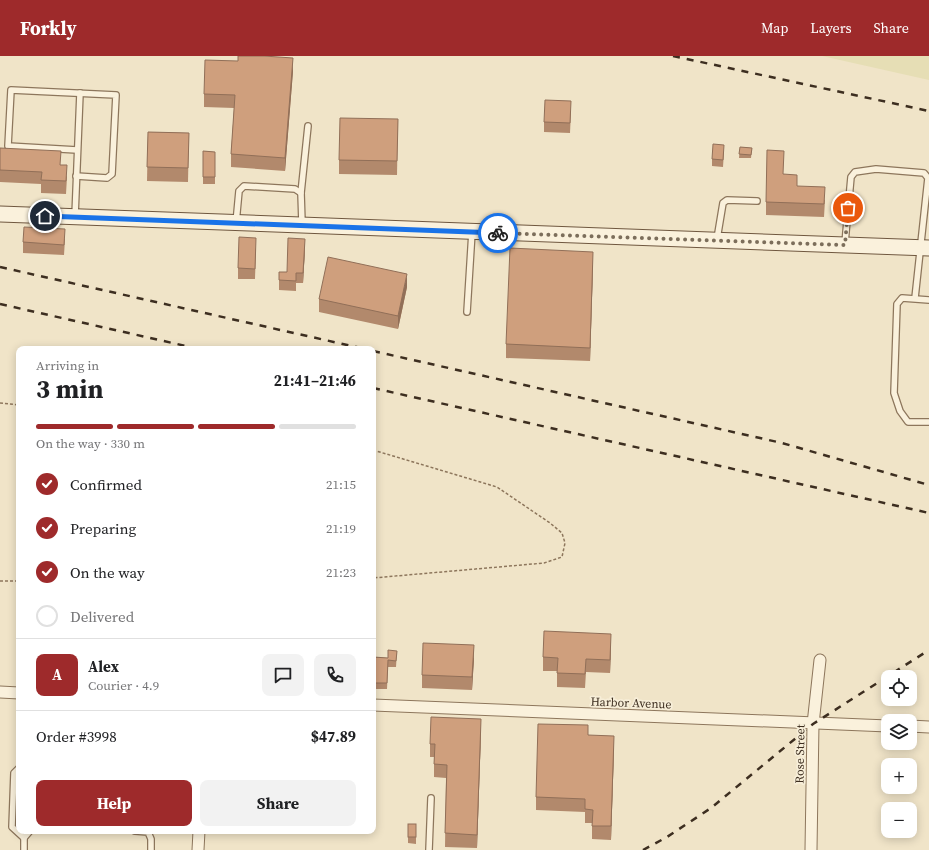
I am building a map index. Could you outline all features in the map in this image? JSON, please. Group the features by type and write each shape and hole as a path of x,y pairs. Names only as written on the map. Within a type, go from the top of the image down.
{"main road":[{"path":"0,214 925,248"}],"street":[{"name":"Rose Street","path":"811,850 813,724 820,660"},
{"path":"0,692 16,693"},
{"name":"Harbor Avenue","path":"376,705 881,726"},
{"path":"917,726 929,727"},
{"path":"198,850 199,834"}],"lane":[{"path":"76,176 107,178 112,174 116,95 11,90 8,146 77,150"},
{"path":"75,217 80,93"},
{"path":"302,225 301,193 308,126"},
{"path":"845,245 851,177 855,172 876,168 924,173 928,178 925,248 915,298"},
{"path":"236,223 239,192 244,186 295,189 301,193"},
{"path":"716,241 723,203 727,200 757,201"},
{"path":"467,312 472,232"},
{"path":"929,300 902,298 897,304 894,393 900,411 908,422 929,422"},
{"path":"16,771 14,773 12,827 16,831"},
{"path":"429,850 431,798"},
{"path":"20,834 24,838"},
{"path":"24,850 24,838 27,834"},
{"path":"149,834 152,839 151,850"}],"path":[{"path":"0,403 16,405"},
{"path":"376,451 497,487 550,523 562,533 565,543 562,557 555,561 376,578"},
{"path":"0,581 16,581"}],"shaded area":[{"path":"822,56 929,56 929,80"}],"building":[{"path":"238,56 293,58 285,158 231,154 235,95 204,94 205,60 238,61"},
{"path":"545,100 571,101 570,123 544,122"},
{"path":"340,118 398,119 397,161 339,160"},
{"path":"148,132 189,133 188,168 147,167"},
{"path":"713,144 724,145 723,160 712,159"},
{"path":"740,147 752,148 751,155 739,154"},
{"path":"0,148 61,151 60,165 67,165 66,181 41,180 42,172 0,170"},
{"path":"767,150 784,151 783,174 797,175 797,186 825,187 824,204 766,202"},
{"path":"203,151 215,152 215,177 203,177"},
{"path":"24,227 65,229 64,245 23,242"},
{"path":"239,237 256,238 255,269 238,268"},
{"path":"288,238 305,239 303,273 296,273 296,281 279,280 279,272 287,272"},
{"path":"510,248 593,252 590,348 506,344"},
{"path":"328,257 407,274 398,316 319,299"},
{"path":"544,631 611,634 610,660 586,659 585,674 557,673 558,658 543,657"},
{"path":"423,643 474,645 472,677 422,675"},
{"path":"388,650 397,651 396,661 388,660 387,683 376,683 376,657 388,658"},
{"path":"431,717 481,719 477,835 445,833 447,765 434,764 435,744 430,744"},
{"path":"538,724 588,725 588,735 614,736 611,826 592,826 593,810 585,809 585,799 536,797"},
{"path":"408,824 416,824 416,837 408,837"}],"railway":[{"path":"673,56 929,111"},
{"path":"0,267 352,346"},
{"path":"0,304 186,346"},
{"path":"376,352 782,443 929,485"},
{"path":"376,389 929,513"},
{"path":"643,850 667,837 711,808 813,724 929,650"}],"way so far":[{"path":"498,233 845,245 848,208"}],"route":[{"path":"45,216 498,233"}]}
